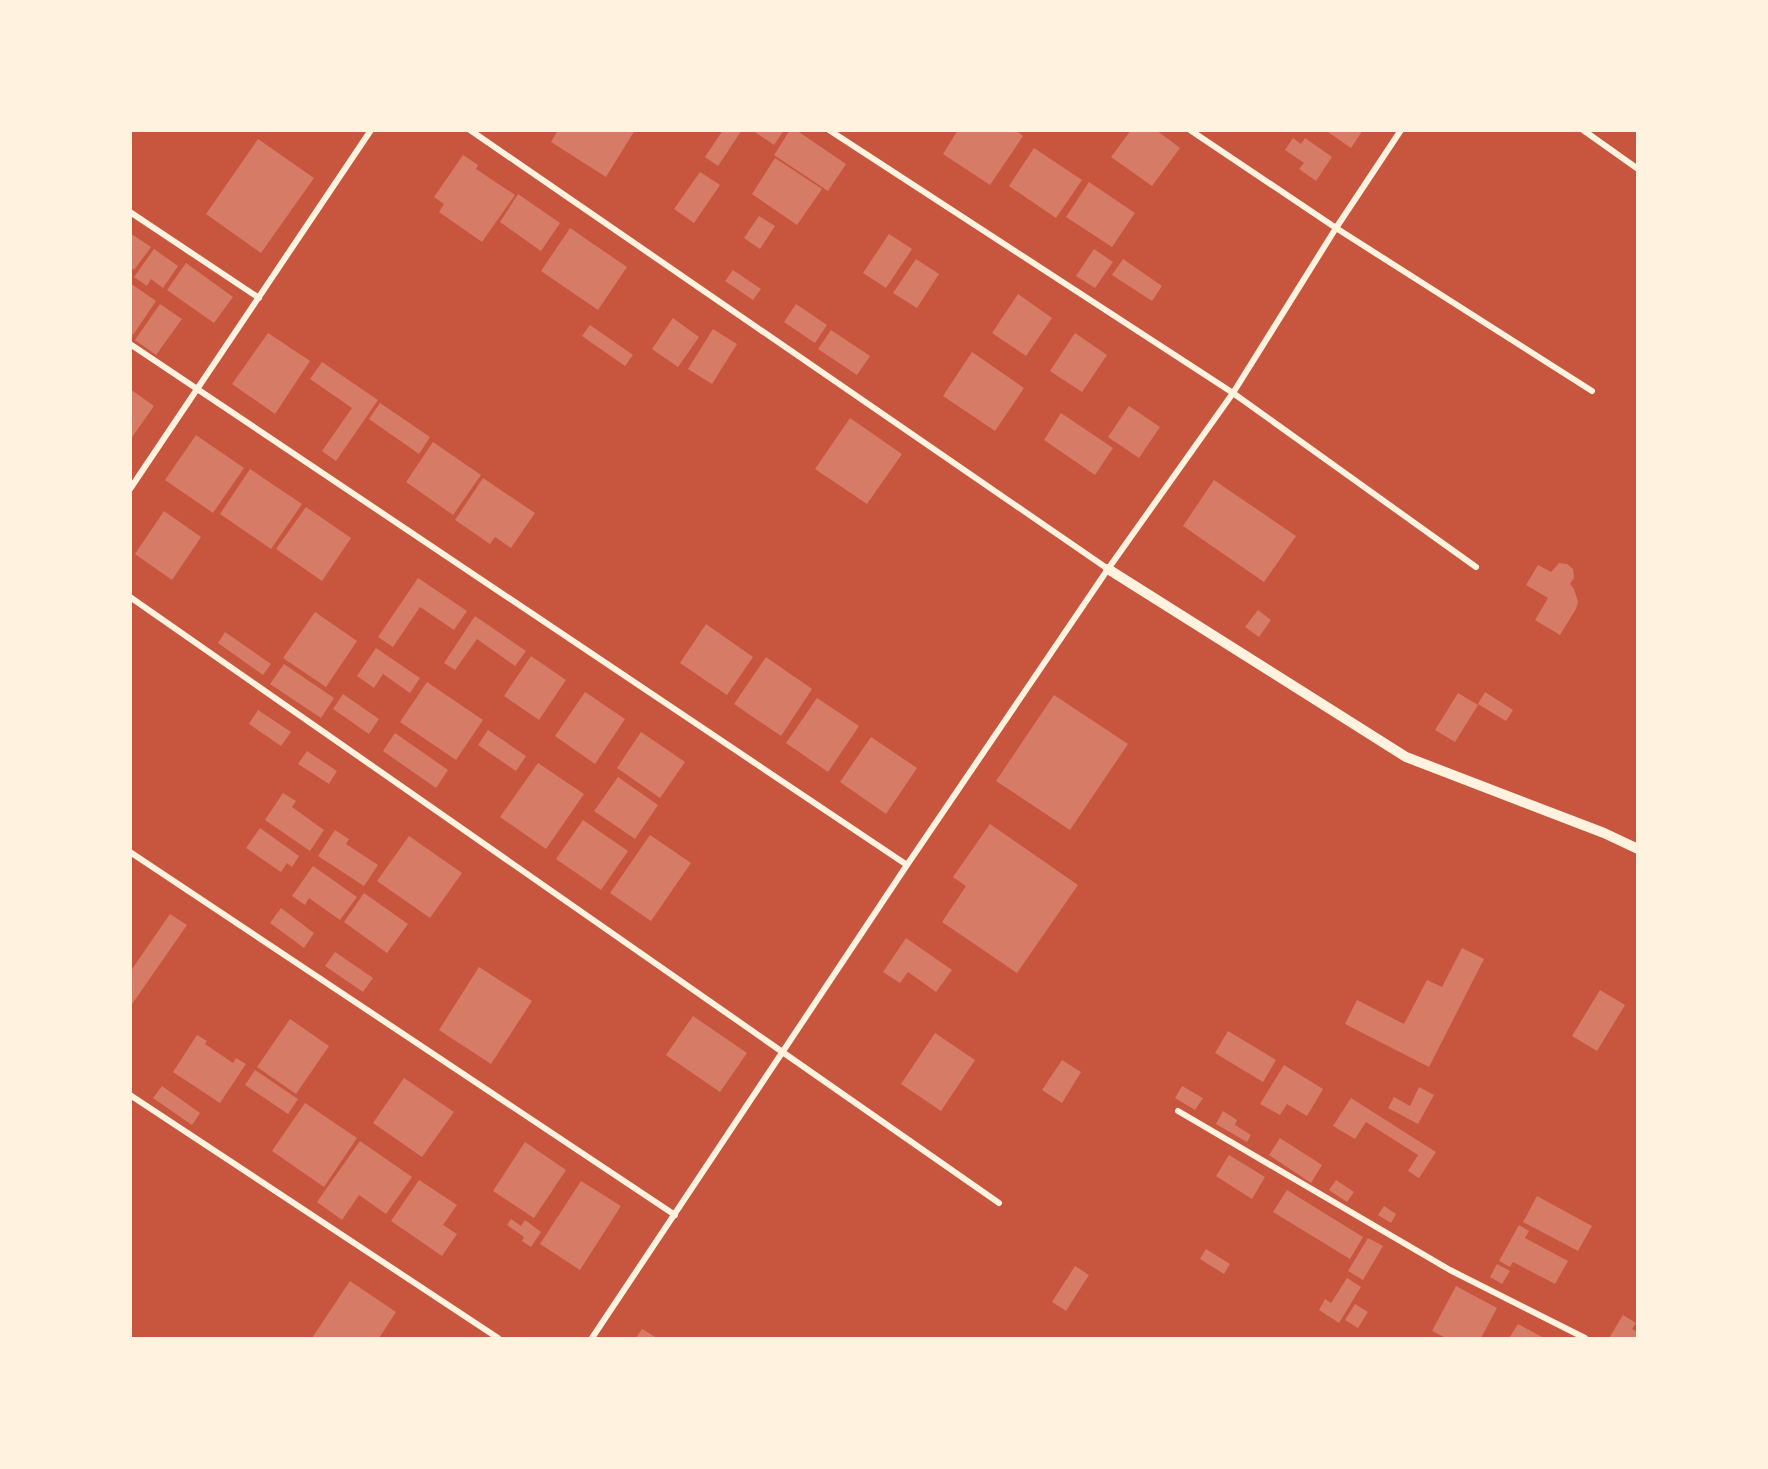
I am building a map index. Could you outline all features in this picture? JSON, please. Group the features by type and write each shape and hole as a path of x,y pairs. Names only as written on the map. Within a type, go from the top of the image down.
{"street":[{"path":"130,489 371,130"},
{"path":"470,130 1108,570 1406,757 1604,833 1638,849"},
{"path":"829,130 1233,393 1476,567"},
{"path":"1190,130 1336,228 1592,391"},
{"path":"592,1338 907,865 1108,570 1233,393 1336,228 1401,130"},
{"path":"1583,130 1638,169"},
{"path":"130,212 259,298"},
{"path":"130,344 907,865"},
{"path":"130,597 999,1203"},
{"path":"130,852 675,1215"},
{"path":"130,1095 498,1338"},
{"path":"1178,1111 1450,1270 1585,1338"}],"building":[{"path":"558,130 635,130 606,177 551,142"},
{"path":"723,130 742,130 718,166 705,157"},
{"path":"752,130 784,130 774,145"},
{"path":"790,130 796,130 846,164 828,191 774,155"},
{"path":"958,130 1015,130 1023,136 990,185 943,154"},
{"path":"1131,130 1156,130 1180,148 1152,186 1111,157"},
{"path":"1325,130 1363,130 1351,148"},
{"path":"1293,138 1301,144 1305,138 1332,157 1316,181 1299,169 1304,163 1285,150"},
{"path":"258,139 314,178 261,253 206,214"},
{"path":"1034,148 1082,180 1056,218 1009,186"},
{"path":"463,155 478,165 476,169 515,195 482,242 439,212 444,204 434,197"},
{"path":"775,158 822,189 797,225 752,194"},
{"path":"700,172 720,185 694,223 674,209"},
{"path":"1089,182 1135,213 1112,247 1066,217"},
{"path":"518,194 560,223 541,251 500,222"},
{"path":"759,216 775,226 760,249 744,238"},
{"path":"570,228 627,267 598,310 541,271"},
{"path":"130,233 151,247 134,270 130,267"},
{"path":"889,234 912,249 886,288 863,273"},
{"path":"154,249 178,266 163,288 151,279 147,286 134,277"},
{"path":"1094,249 1113,262 1095,288 1076,276"},
{"path":"916,259 939,274 917,308 893,293"},
{"path":"1123,259 1162,286 1152,301 1112,275"},
{"path":"186,263 233,297 214,323 167,290"},
{"path":"733,270 761,289 753,300 725,281"},
{"path":"130,283 156,301 133,335 130,333"},
{"path":"1018,294 1052,318 1026,356 992,333"},
{"path":"160,304 182,319 156,355 135,340"},
{"path":"796,304 827,325 815,343 784,322"},
{"path":"673,318 699,337 678,367 652,349"},
{"path":"590,325 633,355 625,366 582,336"},
{"path":"713,329 737,344 712,384 688,369"},
{"path":"831,330 870,356 857,375 818,349"},
{"path":"268,333 310,361 275,414 232,384"},
{"path":"1075,333 1107,355 1082,392 1050,371"},
{"path":"972,352 1024,388 995,431 943,396"},
{"path":"322,362 378,400 336,461 322,451 352,408 310,379"},
{"path":"130,389 154,406 130,440"},
{"path":"380,403 430,437 419,454 369,419"},
{"path":"1129,406 1160,427 1139,458 1108,437"},
{"path":"1061,413 1113,448 1095,475 1044,440"},
{"path":"850,418 902,454 867,504 815,469"},
{"path":"196,435 244,468 213,513 165,480"},
{"path":"433,442 481,475 453,515 406,482"},
{"path":"250,469 302,504 271,549 220,514"},
{"path":"483,478 535,513 511,548 495,537 490,544 455,520"},
{"path":"1214,480 1296,536 1264,582 1183,526"},
{"path":"306,507 351,538 322,581 276,549"},
{"path":"164,511 201,537 172,580 135,554"},
{"path":"1559,563 1567,564 1573,569 1574,578 1570,584 1578,602 1560,635 1535,620 1548,598 1526,585 1538,565 1551,572"},
{"path":"418,578 467,611 454,630 420,607 393,647 378,637"},
{"path":"1258,610 1271,620 1259,637 1245,627"},
{"path":"315,612 357,641 326,687 283,658"},
{"path":"475,616 526,651 515,666 477,639 455,670 444,663"},
{"path":"706,624 753,657 727,695 680,663"},
{"path":"225,632 271,664 263,675 218,643"},
{"path":"376,648 420,678 410,693 383,674 374,688 357,676"},
{"path":"531,656 566,680 539,720 504,696"},
{"path":"766,657 812,689 781,736 734,704"},
{"path":"284,664 334,698 321,718 270,684"},
{"path":"427,682 483,720 456,760 400,722"},
{"path":"585,692 625,719 595,764 555,736"},
{"path":"1485,692 1513,710 1506,721 1478,704"},
{"path":"1458,693 1478,705 1455,742 1435,730"},
{"path":"343,694 379,719 369,734 333,709"},
{"path":"1054,695 1128,744 1070,830 996,781"},
{"path":"817,698 859,726 828,772 786,743"},
{"path":"258,710 291,732 281,746 249,724"},
{"path":"488,730 526,756 516,771 478,745"},
{"path":"641,732 685,762 660,798 617,768"},
{"path":"395,733 448,770 436,788 383,751"},
{"path":"871,737 917,768 886,814 840,782"},
{"path":"307,751 337,771 329,784 298,764"},
{"path":"538,763 584,794 546,849 500,817"},
{"path":"618,777 658,805 635,839 594,811"},
{"path":"283,793 296,801 292,807 324,830 310,851 265,820"},
{"path":"583,820 628,851 601,890 556,859"},
{"path":"990,824 1078,885 1017,973 942,922 966,886 953,877"},
{"path":"260,828 299,856 292,867 287,863 281,872 246,848"},
{"path":"335,830 349,839 346,844 378,865 364,886 318,856"},
{"path":"650,835 691,863 651,921 610,893"},
{"path":"409,836 462,873 430,918 377,881"},
{"path":"313,866 357,897 340,920 309,898 305,905 292,896"},
{"path":"364,893 408,924 387,953 344,922"},
{"path":"281,908 314,933 304,948 270,923"},
{"path":"170,914 187,925 130,1007 130,972"},
{"path":"906,938 952,970 936,992 908,972 900,983 883,972"},
{"path":"1462,948 1484,959 1429,1067 1345,1024 1357,1000 1404,1024 1427,980 1442,987"},
{"path":"335,952 373,978 363,992 325,966"},
{"path":"479,967 532,1001 491,1064 439,1030"},
{"path":"1600,990 1625,1005 1597,1051 1572,1036"},
{"path":"693,1016 747,1053 720,1092 666,1055"},
{"path":"290,1019 329,1046 296,1094 257,1067"},
{"path":"1228,1031 1276,1060 1263,1082 1215,1053"},
{"path":"935,1033 975,1060 941,1111 901,1084"},
{"path":"197,1035 207,1041 205,1044 233,1063 236,1058 246,1064 220,1103 173,1072"},
{"path":"1062,1060 1081,1072 1062,1103 1042,1090"},
{"path":"1284,1065 1323,1089 1307,1116 1287,1104 1280,1115 1260,1104"},
{"path":"255,1070 298,1099 288,1114 245,1085"},
{"path":"404,1078 454,1112 422,1157 373,1123"},
{"path":"162,1086 200,1113 192,1125 153,1098"},
{"path":"1182,1086 1203,1098 1195,1110 1175,1098"},
{"path":"1419,1087 1434,1095 1418,1124 1388,1108 1394,1097 1410,1106"},
{"path":"1351,1098 1436,1152 1419,1178 1408,1171 1418,1155 1366,1122 1355,1139 1333,1126"},
{"path":"305,1103 357,1138 324,1187 272,1151"},
{"path":"1223,1111 1237,1120 1235,1125 1251,1135 1247,1142 1216,1124"},
{"path":"1280,1138 1322,1165 1311,1183 1269,1155"},
{"path":"360,1141 412,1177 386,1214 359,1195 342,1220 317,1202"},
{"path":"525,1142 566,1170 534,1218 493,1191"},
{"path":"1229,1155 1265,1177 1252,1199 1216,1176"},
{"path":"419,1180 457,1205 443,1225 457,1234 442,1256 391,1221"},
{"path":"1336,1180 1354,1192 1347,1202 1329,1190"},
{"path":"581,1181 621,1206 580,1270 540,1244"},
{"path":"1287,1190 1363,1237 1350,1259 1273,1212"},
{"path":"1537,1196 1592,1226 1578,1251 1523,1222"},
{"path":"1384,1206 1396,1214 1391,1223 1378,1215"},
{"path":"511,1219 521,1226 525,1220 541,1232 531,1247 522,1241 524,1237 507,1225"},
{"path":"1519,1225 1529,1231 1525,1238 1568,1261 1555,1284 1513,1262 1510,1267 1499,1261"},
{"path":"1368,1238 1383,1246 1363,1280 1348,1271"},
{"path":"1206,1249 1230,1264 1224,1274 1200,1259"},
{"path":"1497,1264 1510,1271 1502,1284 1490,1277"},
{"path":"1075,1266 1089,1275 1066,1311 1052,1302"},
{"path":"1347,1278 1361,1287 1339,1323 1319,1310 1325,1299 1331,1303"},
{"path":"350,1281 396,1312 379,1338 312,1338"},
{"path":"1456,1286 1497,1308 1481,1338 1446,1338 1432,1331"},
{"path":"1355,1304 1368,1312 1358,1328 1345,1320"},
{"path":"1623,1315 1636,1323 1632,1329 1638,1332 1638,1338 1609,1338"},
{"path":"1518,1324 1544,1338 1509,1338"},
{"path":"642,1329 657,1338 636,1338"}]}
